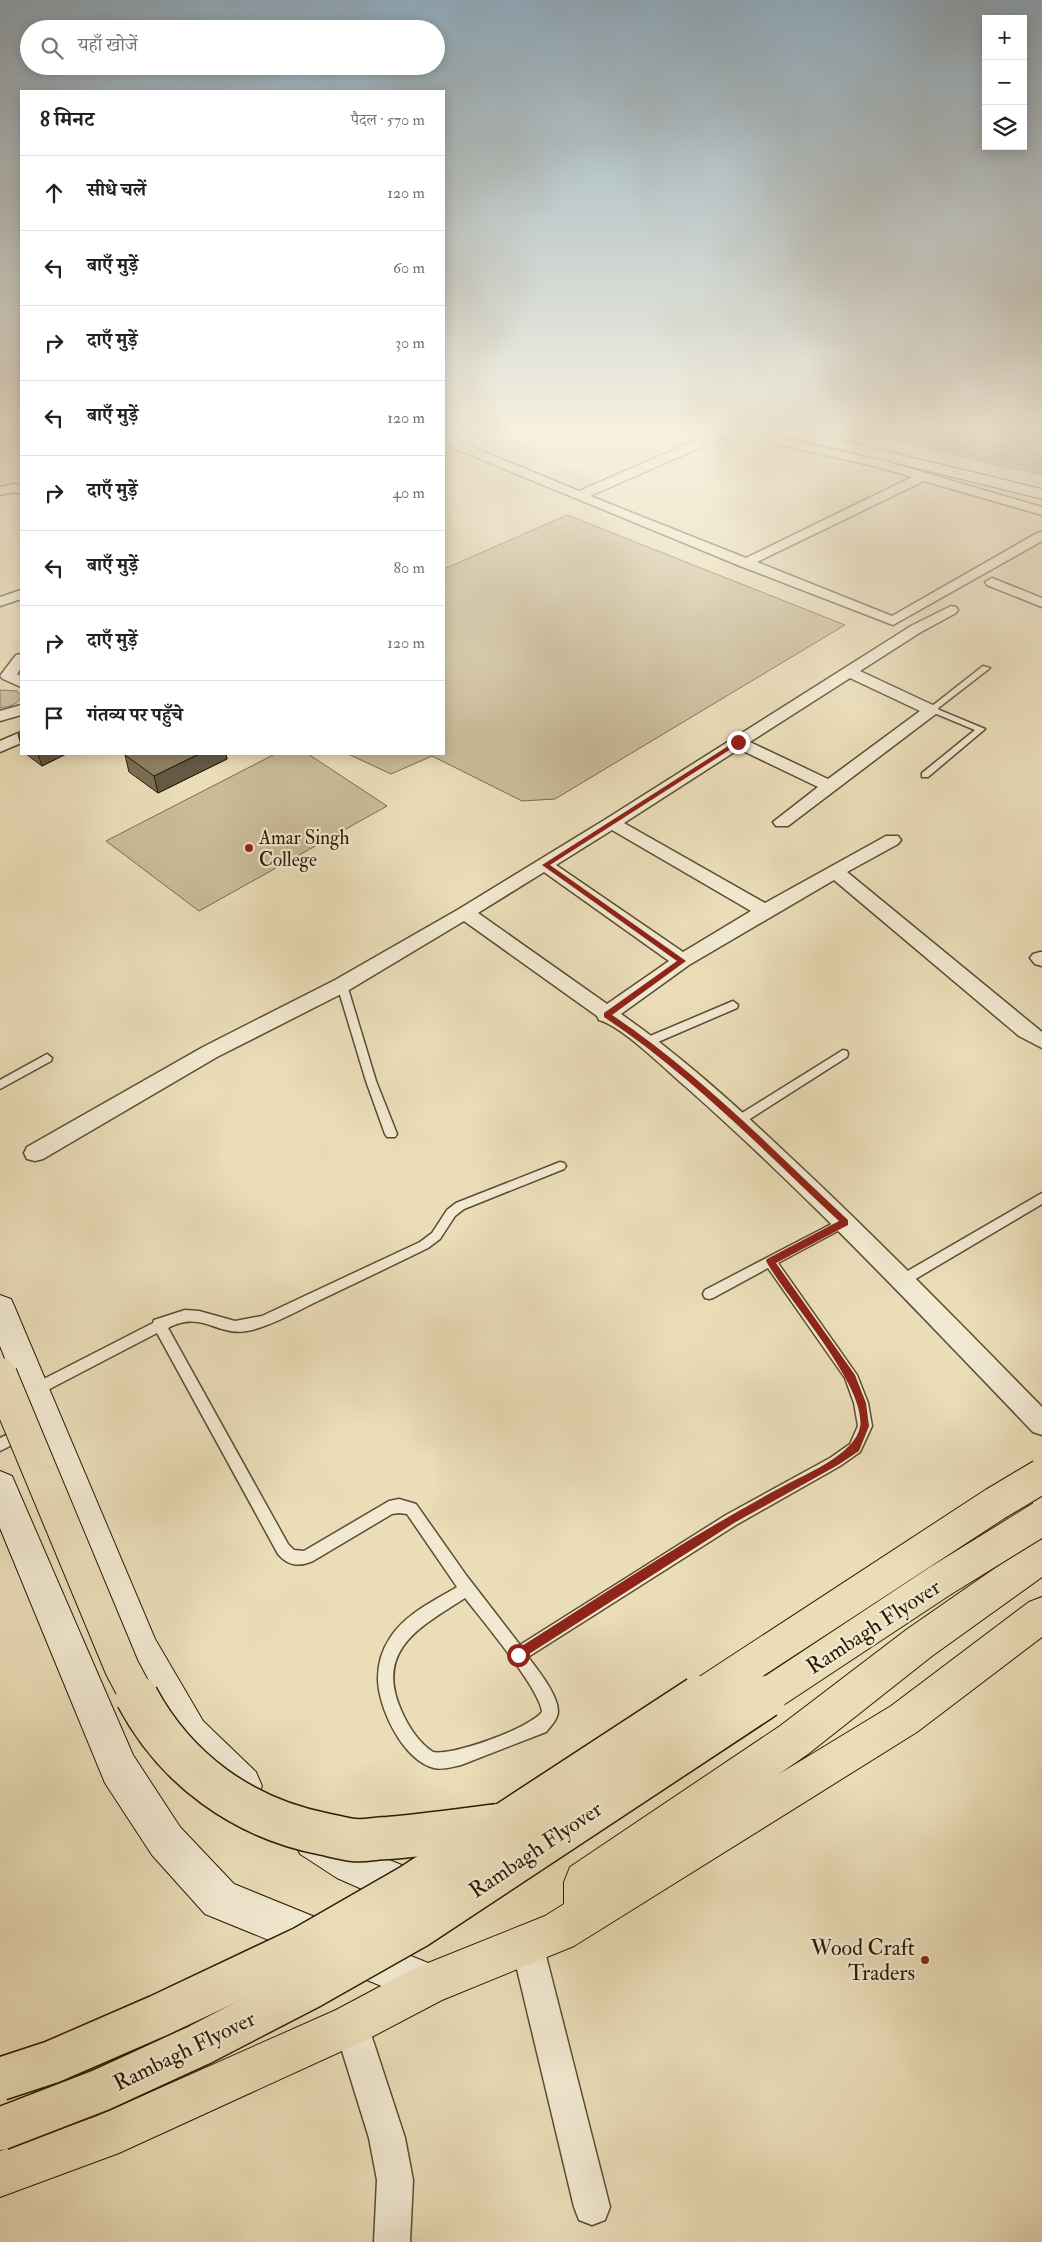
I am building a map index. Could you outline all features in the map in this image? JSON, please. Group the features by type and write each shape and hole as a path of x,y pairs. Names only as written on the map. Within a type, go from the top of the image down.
{"main road":[{"path":"0,1375 122,1668 150,1721 182,1759 221,1793 263,1815 299,1829 354,1840 411,1836 508,1823"},
{"name":"Rambagh Flyover","path":"0,2079 52,2062 158,2016 304,1947 410,1886 700,1696 1042,1476"},
{"path":"0,2090 138,2043 337,1946 430,1898 727,1699 964,1545 1042,1500"},
{"name":"Rambagh Flyover","path":"0,2129 101,2090 199,2044 311,1987 417,1927 940,1581 1042,1518"},
{"path":"584,1916 585,1882 794,1740 919,1643 1042,1556"},
{"path":"0,2174 103,2136 351,2025 428,1984 559,1931 904,1719 1042,1615"}],"street":[{"path":"669,533 893,621 1042,536"},
{"path":"745,563 807,533"},
{"path":"992,582 1042,603"},
{"path":"0,602 20,594"},
{"path":"35,1153 210,1052 342,985 465,914 612,823 916,629 952,610"},
{"path":"10,680 20,660"},
{"path":"782,822 932,710 849,672"},
{"path":"0,716 20,710"},
{"path":"0,747 20,737"},
{"path":"738,742 831,787"},
{"path":"612,823 765,911"},
{"path":"606,1015 682,961 765,911 892,840"},
{"path":"545,865 682,961"},
{"path":"836,873 1026,1031 1042,1041"},
{"path":"465,914 606,1015 647,1042 738,1122 845,1222 1042,1424"},
{"path":"0,1308 142,1652 189,1734 266,1809 351,1864 430,1898"},
{"path":"0,1487 119,1769 166,1841 220,1899 428,1984"},
{"path":"527,1944 592,2207"},
{"path":"351,2025 387,2138 395,2180 392,2242"}],"lane":[{"path":"932,710 986,668"},
{"path":"925,775 980,729 932,710"},
{"path":"342,985 371,1081 391,1134"},
{"path":"647,1042 733,1005"},
{"path":"738,1122 843,1054"},
{"path":"0,1085 47,1058"},
{"path":"0,1446 41,1405 159,1324 191,1314 232,1326 249,1326 266,1320 424,1245 440,1231 451,1213 473,1199 560,1166"},
{"path":"903,1280 1042,1198"},
{"path":"709,1294 845,1222"},
{"path":"518,1655 731,1520 835,1462 855,1448 865,1426 861,1403 850,1375 770,1261"},
{"path":"159,1324 282,1549 290,1558 298,1560 308,1556 389,1508 399,1506 411,1509 467,1589 518,1655 546,1698 550,1710 547,1720 540,1726 457,1758 439,1761 425,1757 409,1741 392,1711 386,1684 387,1661 394,1644 405,1630 467,1589"}],"shaded area":[{"path":"527,533 612,533 845,625 555,799 522,801 432,756 391,774 350,755 445,755 445,569"},
{"path":"0,690 17,691 20,699 10,706 0,708"},
{"path":"273,755 310,755 387,806 199,911 106,841"}],"building":[{"path":"125,755 197,755 154,776"}],"place":[{"name":"Amar Singh College","path":"249,848"},
{"name":"Wood Craft Traders","path":"925,1960"}],"route":[{"path":"518,1655 731,1520 835,1462 855,1448 865,1426 861,1403 850,1375 770,1261 845,1222 738,1122 647,1042 606,1015 682,961 545,865 738,742"}]}
